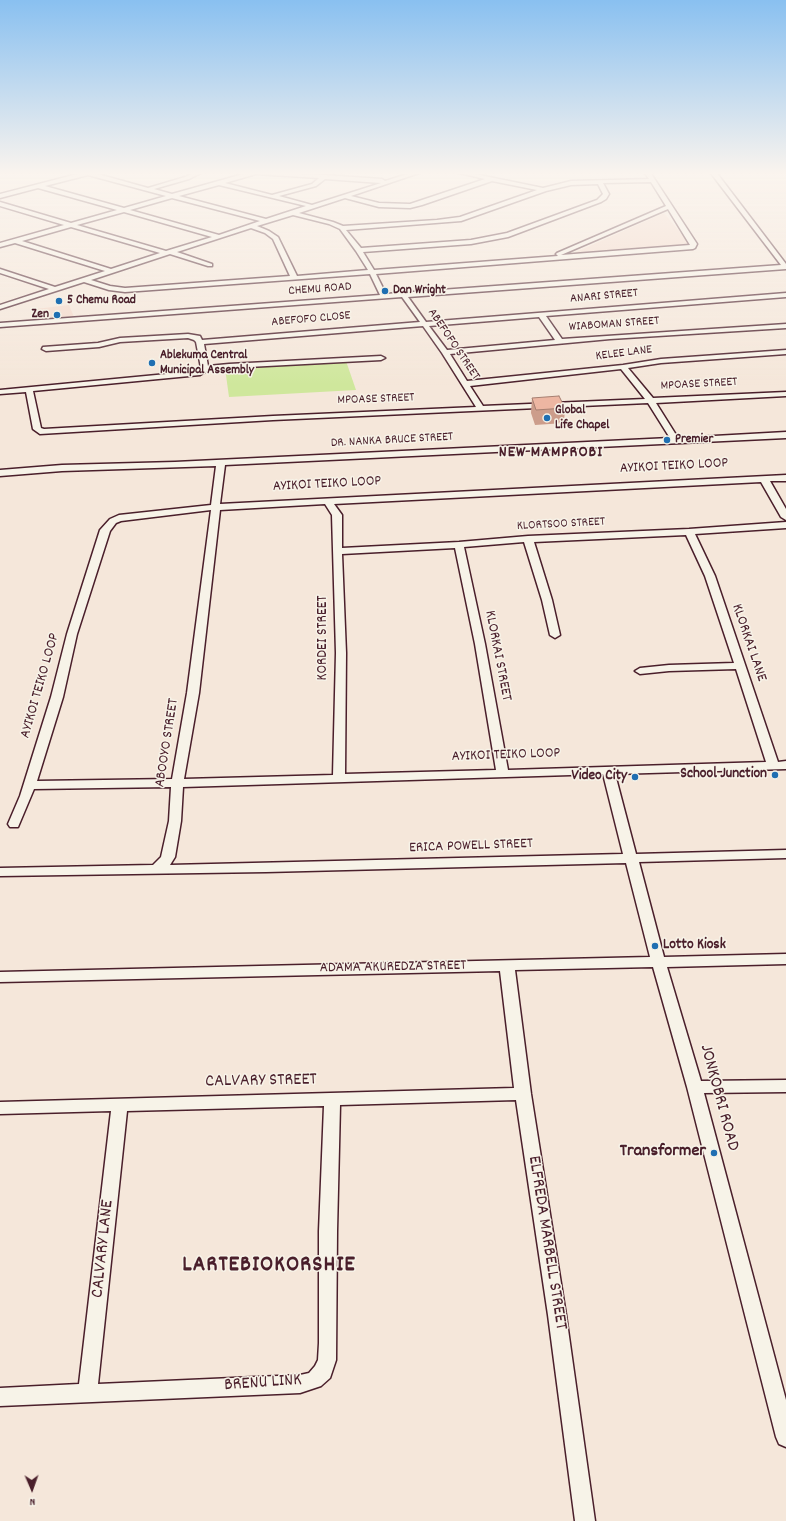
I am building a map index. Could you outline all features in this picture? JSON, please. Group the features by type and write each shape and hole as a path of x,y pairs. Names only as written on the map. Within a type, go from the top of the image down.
{"street":[{"path":"22,243 111,271"},
{"path":"134,243 210,265"},
{"path":"0,307 197,243"},
{"path":"278,243 294,277"},
{"path":"354,243 372,272 384,297"},
{"path":"359,250 457,243"},
{"path":"549,258 584,243"},
{"path":"84,280 109,288 125,290 693,247 693,243"},
{"path":"767,243 785,267"},
{"name":"CHEMU ROAD","path":"0,325 785,267"},
{"path":"0,271 55,289"},
{"name":"ANARI STREET","path":"423,323 786,295"},
{"name":"ABEFOFO STREET","path":"404,296 445,352 481,409"},
{"path":"541,314 560,341"},
{"name":"ABEFOFO CLOSE","path":"200,342 423,323"},
{"name":"WIABOMAN STREET","path":"445,352 560,341 786,326"},
{"path":"46,349 99,345 114,341 180,336 197,338 200,342 205,369"},
{"name":"KELEE LANE","path":"465,384 661,362 786,352"},
{"path":"0,392 200,373 205,369 229,366 382,358"},
{"path":"623,367 651,401 676,441"},
{"name":"MPOASE STREET","path":"29,390 37,429 43,432 273,418 786,394"},
{"name":"DR. NANKA BRUCE STREET","path":"0,473 62,468 221,462 786,435"},
{"name":"ABOOYO STREET","path":"156,869 165,862 170,848 175,822 177,783 193,692 221,462"},
{"name":"AYIKOI TEIKO LOOP","path":"786,478 215,507 119,518 113,520 105,530 72,634 57,697 29,785 177,783 339,777 786,765"},
{"path":"764,479 786,517"},
{"name":"KORDEI STREET","path":"328,502 337,515 341,653 339,777"},
{"name":"KLORTSOO STREET","path":"337,551 459,545 528,539 689,532 786,525"},
{"name":"KLORKAI LANE","path":"689,532 710,576 773,765"},
{"path":"528,539 547,600 555,635"},
{"name":"KLORKAI STREET","path":"459,545 480,644 502,773"},
{"path":"640,671 669,668 740,666"},
{"name":"JONKOBRI ROAD","path":"608,770 658,961 696,1087 786,1437"},
{"path":"14,824 29,785"},
{"name":"ERICA POWELL STREET","path":"156,869 259,869 786,854"},
{"path":"0,872 156,869"},
{"name":"ADAMA AKUREDZA STREET","path":"0,977 786,959"},
{"name":"ELFREDA MARBELL STREET","path":"507,966 523,1094 558,1323 585,1521"},
{"path":"696,1087 786,1086"},
{"name":"CALVARY STREET","path":"0,1108 523,1094"},
{"name":"BRENU LINK","path":"0,1397 300,1384 314,1380 323,1372 328,1360 328,1231 332,1100"},
{"name":"CALVARY LANE","path":"88,1392 120,1105"}],"shaded area":[{"path":"596,243 690,244 685,247 567,256"},
{"path":"69,305 74,317 35,320 35,309"}],"green space":[{"path":"346,361 356,390 229,397 225,368"}],"building":[{"path":"559,396 565,408 536,410 532,398"}],"place":[{"name":"Dan Wright","path":"385,291"},
{"name":"5 Chemu Road","path":"59,301"},
{"name":"Zen","path":"57,315"},
{"name":"Ablekuma Central Municipal Assembly","path":"152,363"},
{"name":"Global Life Chapel","path":"547,418"},
{"name":"Premier","path":"667,440"},
{"name":"School Junction","path":"775,775"},
{"name":"Video City","path":"635,777"},
{"name":"Lotto Kiosk","path":"655,946"},
{"name":"Transformer","path":"714,1153"}],"district":[{"name":"NEW MAMPROBI","path":"551,454"},
{"name":"LARTEBIOKORSHIE","path":"269,1267"}]}
